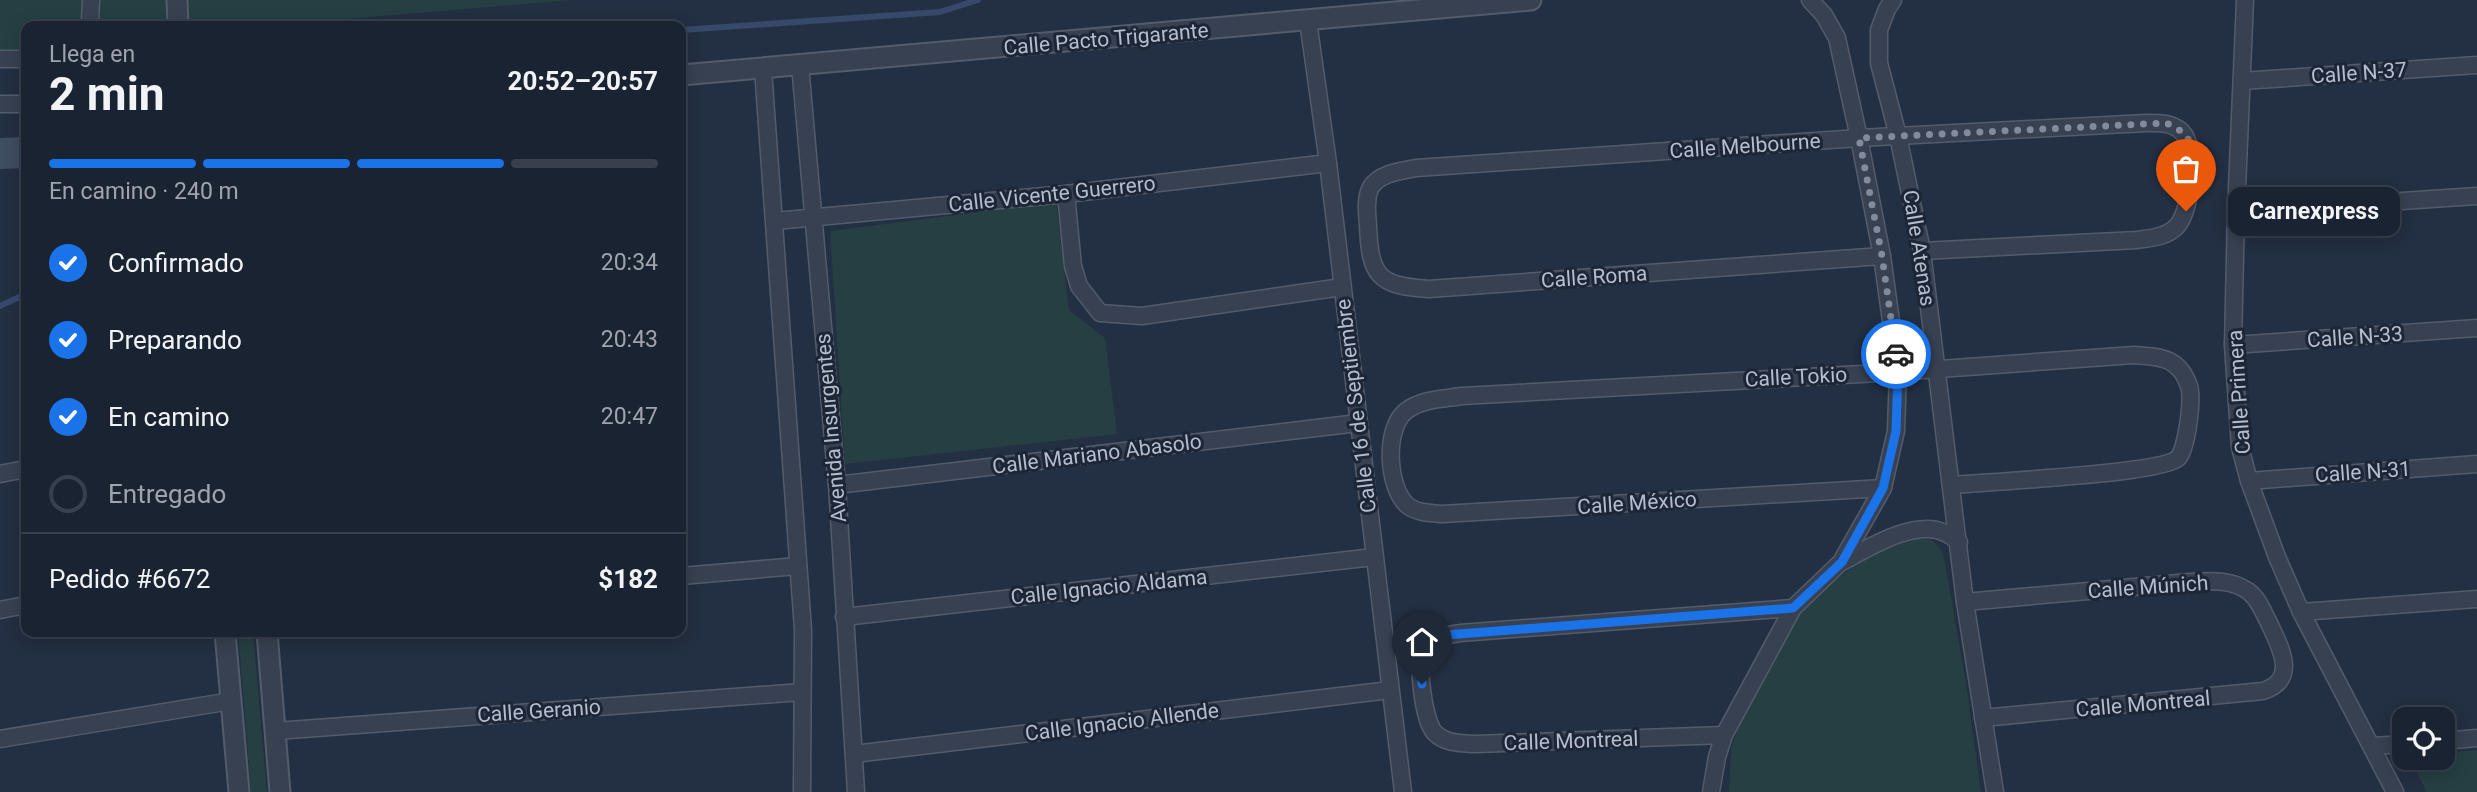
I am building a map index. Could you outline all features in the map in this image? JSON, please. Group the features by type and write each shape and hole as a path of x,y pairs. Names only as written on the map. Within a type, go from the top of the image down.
{"street":[{"path":"90,20 91,0"},
{"path":"177,0 178,21"},
{"name":"Calle Pacto Trigarante","path":"686,75 1531,0"},
{"name":"Calle Atenas","path":"1810,0 1824,15 1838,38 1882,256 1898,372 1896,431 1883,488 1842,562"},
{"name":"Calle Atenas","path":"1893,0 1886,9 1879,30 1879,63 1898,136 1922,251 1965,602 1995,792"},
{"name":"Calle Primera","path":"2245,0 2233,345 2240,447 2249,481 2277,557 2301,612 2395,792"},
{"name":"Calle 16 de Septiembre","path":"1308,21 1328,163 1403,792"},
{"path":"0,59 21,59"},
{"name":"Avenida Insurgentes","path":"800,65 837,485 856,792"},
{"name":"Calle N-37","path":"2242,81 2477,65"},
{"name":"Avenida Insurgentes","path":"763,69 803,630 802,792"},
{"path":"0,104 21,104"},
{"name":"Calle Melbourne","path":"1367,208 1370,188 1381,178 1416,169 1859,138 2146,123 2166,123 2180,130 2189,140 2190,188 2186,211 2178,226 2163,236 2137,240 1922,251"},
{"name":"Calle Vicente Guerrero","path":"775,221 1066,194 1328,163"},
{"path":"1066,194 1073,266 1079,286 1100,313 1142,316 1342,287"},
{"path":"2236,212 2477,196"},
{"name":"Calle Roma","path":"1367,208 1369,253 1373,268 1392,284 1407,288 1429,289 1882,256"},
{"name":"Calle N-33","path":"2233,345 2477,328"},
{"name":"Calle Tokio","path":"1398,496 1392,478 1391,444 1395,426 1403,413 1416,404 1433,400 1462,396 1898,372 2134,355 2171,360 2183,372 2190,389 2184,446 2178,458 2165,465 1951,485"},
{"name":"Calle Mariano Abasolo","path":"837,485 1358,423"},
{"name":"Calle N-31","path":"2249,481 2477,464"},
{"path":"0,474 21,470"},
{"name":"Calle México","path":"1398,496 1409,507 1443,514 1883,488"},
{"name":"Calle Atenas","path":"1711,792 1724,735 1793,608 1842,562 1884,540 1910,531 1927,529 1944,532 1959,542"},
{"name":"Calle Ignacio Aldama","path":"844,617 1374,557"},
{"path":"686,576 798,566"},
{"name":"Calle Múnich","path":"1965,602 2190,582 2215,581 2235,584 2250,593 2259,603 2285,663"},
{"path":"2301,612 2477,599"},
{"path":"0,610 21,607"},
{"name":"Calle Montreal","path":"1724,735 1475,744 1446,741 1435,733 1427,721 1421,661 1424,648 1433,640 1446,635 1793,608"},
{"path":"225,637 239,792"},
{"path":"267,637 280,792"},
{"name":"Calle Montreal","path":"1983,718 2263,691 2274,687 2283,677 2285,663"},
{"name":"Calle Ignacio Allende","path":"855,754 1390,690"},
{"name":"Calle Geranio","path":"276,731 802,692"},
{"path":"0,739 231,701"},
{"path":"2455,740 2477,738"},
{"path":"2373,746 2392,745"}],"green space":[{"path":"0,0 571,0 338,21 21,21 21,64 0,64"},
{"path":"1056,202 1069,310 1105,338 1117,434 845,464 830,231"},
{"path":"1912,539 1931,539 1943,552 1966,682 1981,792 1729,792 1731,748 1759,672 1797,608 1864,559"},
{"path":"238,637 253,637 267,792 251,792"},
{"path":"2477,750 2477,792 2427,792 2415,770 2455,770 2455,752"}],"building":[{"path":"21,137 21,168 0,169 0,138"}],"waterway":[{"path":"686,30 940,12 978,0"},
{"path":"0,306 21,296"}],"way so far":[{"path":"1896,354 1882,256 1859,138 2166,123 2180,130 2189,140 2190,188 2186,211"}],"place":[{"name":"Carnexpress","path":"2186,211"}],"route":[{"path":"1422,684 1421,661 1424,648 1433,640 1446,635 1793,608 1842,562 1883,488 1896,431 1896,354"}]}
